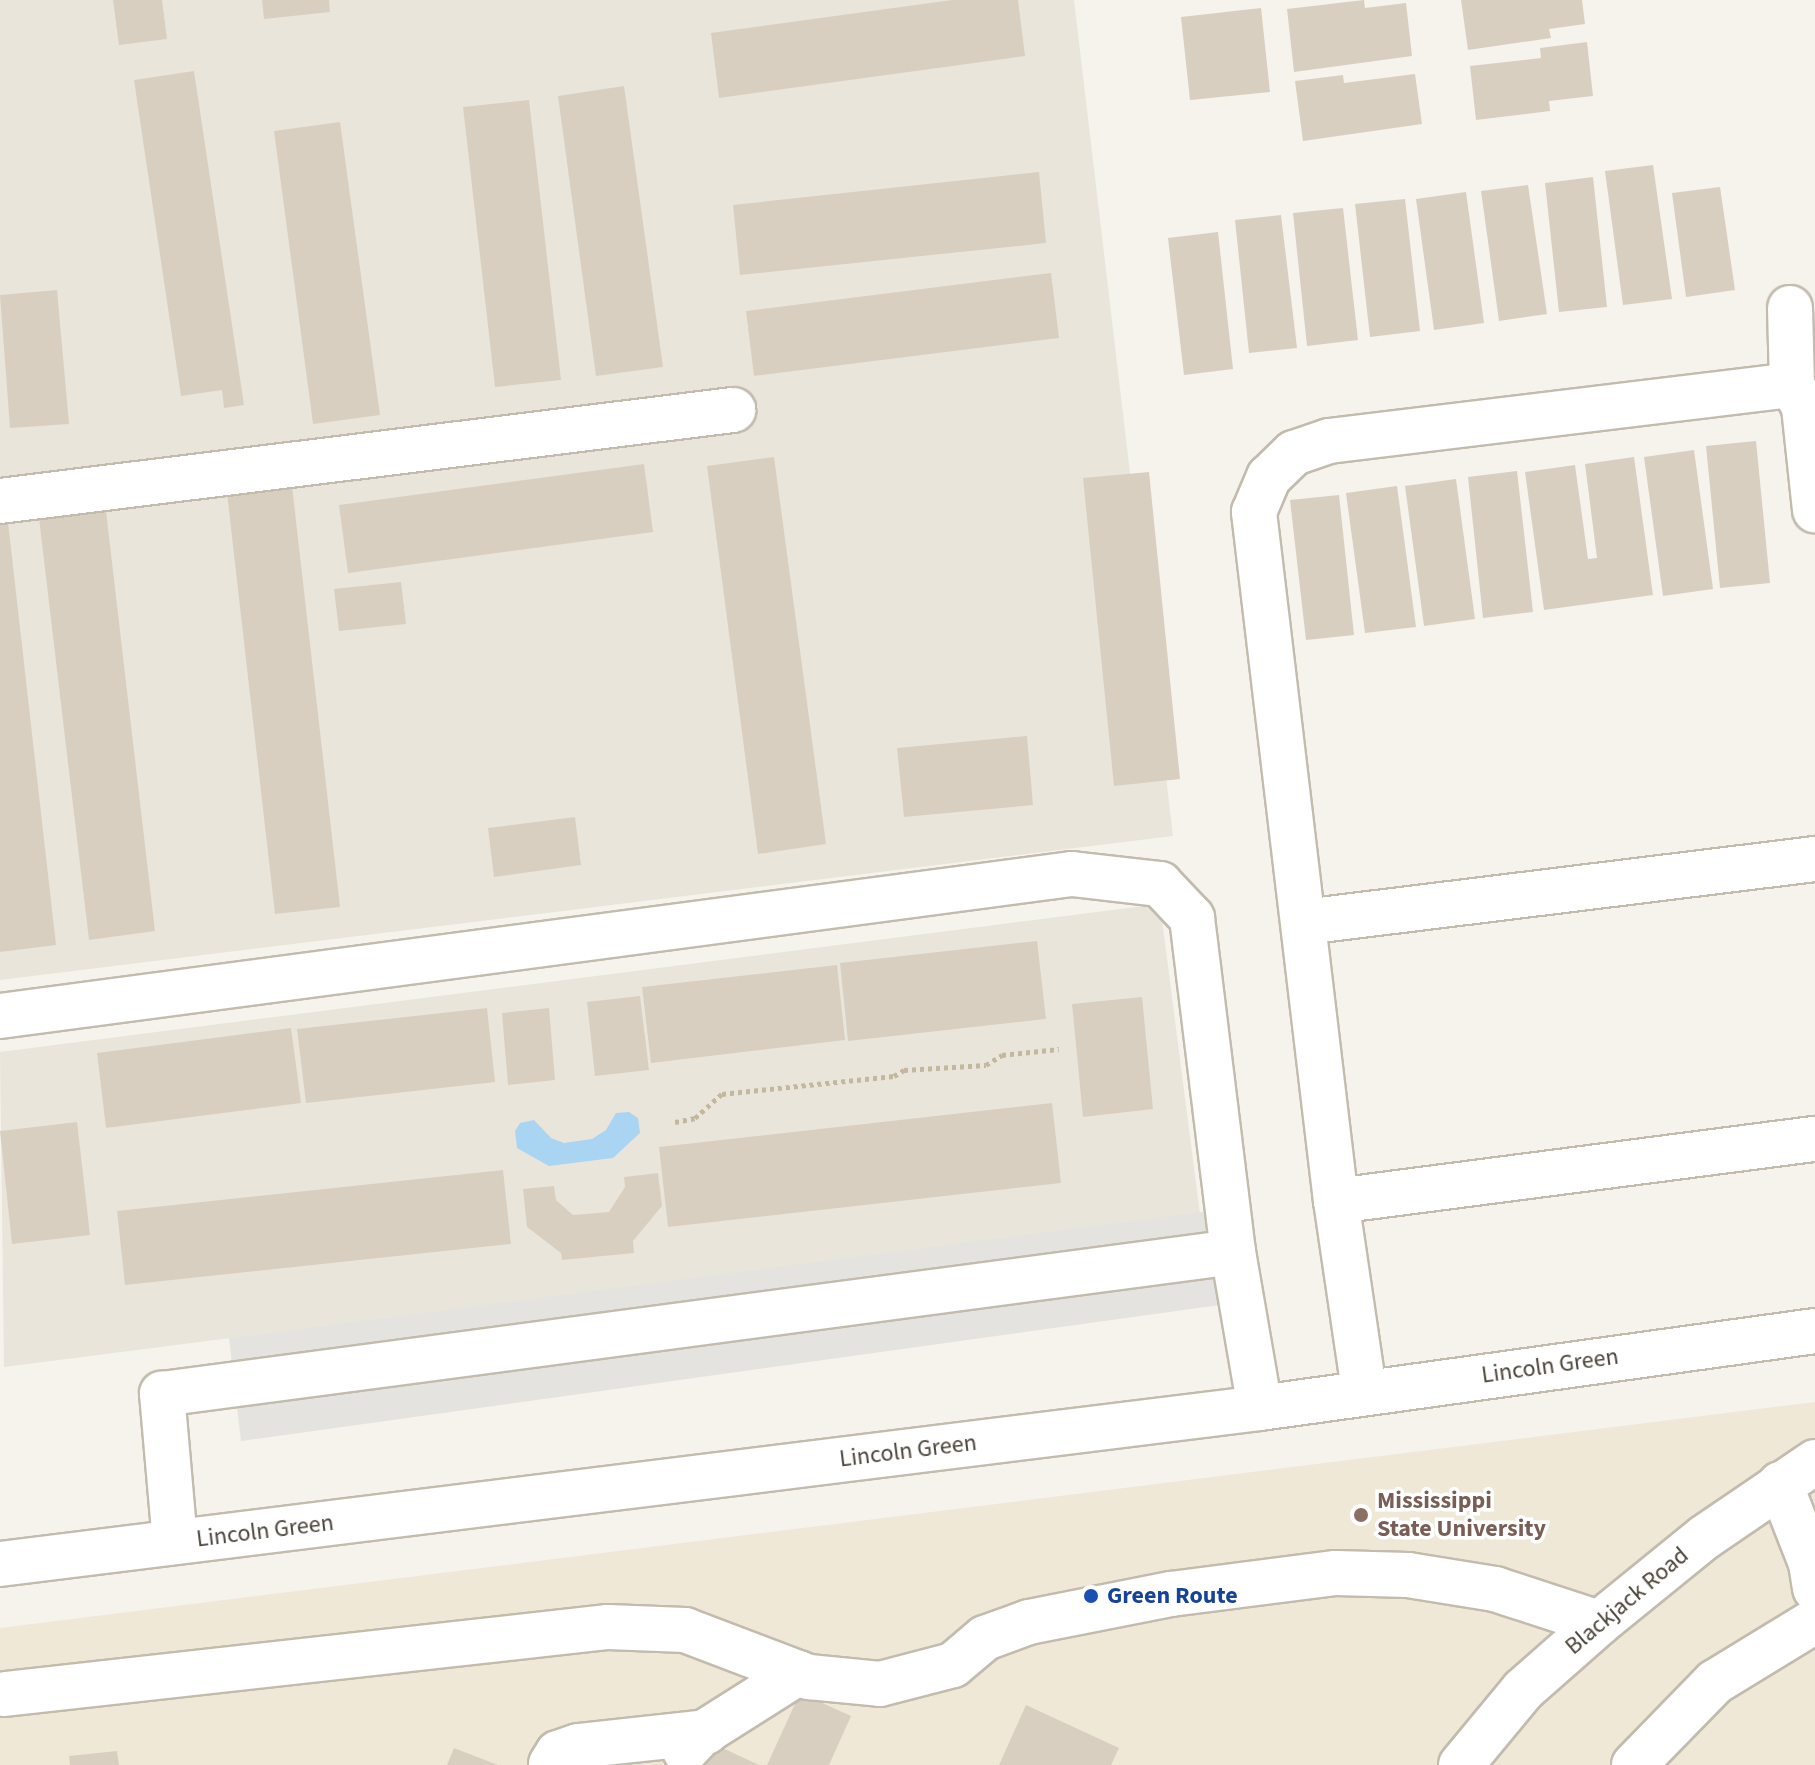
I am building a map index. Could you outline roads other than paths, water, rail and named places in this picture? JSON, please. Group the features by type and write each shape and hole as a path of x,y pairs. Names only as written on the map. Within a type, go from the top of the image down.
{"street":[{"path":"1790,308 1792,385 1804,407 1815,510"},
{"path":"1364,1390 1336,1201 1254,512 1269,477 1294,453 1329,441 1792,385"},
{"path":"0,501 733,410"},
{"path":"1304,922 1815,859"},
{"path":"0,1016 1072,874 1160,884 1192,918 1233,1252 1260,1408"},
{"path":"1336,1201 1815,1139"},
{"path":"175,1542 162,1394 1233,1252"},
{"name":"Lincoln Green","path":"0,1564 1260,1408 1364,1390 1815,1331"},
{"path":"1798,1473 1815,1589"},
{"name":"Blackjack Road","path":"1461,1765 1523,1690 1599,1623 1798,1473"},
{"path":"5,1694 608,1627 685,1630 798,1673 880,1684 921,1677 953,1665 985,1638 1029,1622 1171,1594 1336,1573 1408,1575 1495,1589 1599,1623"},
{"path":"1634,1765 1715,1682 1815,1621"},
{"path":"551,1764 558,1753 578,1746 670,1749 798,1673"}],"water":[{"path":"629,1112 638,1118 640,1133 613,1158 549,1166 517,1148 515,1131 520,1123 534,1120 551,1138 564,1143 592,1139 606,1130 616,1113"}],"place":[{"name":"Mississippi State University","path":"1361,1515"},
{"name":"Green Route","path":"1091,1596"}]}
